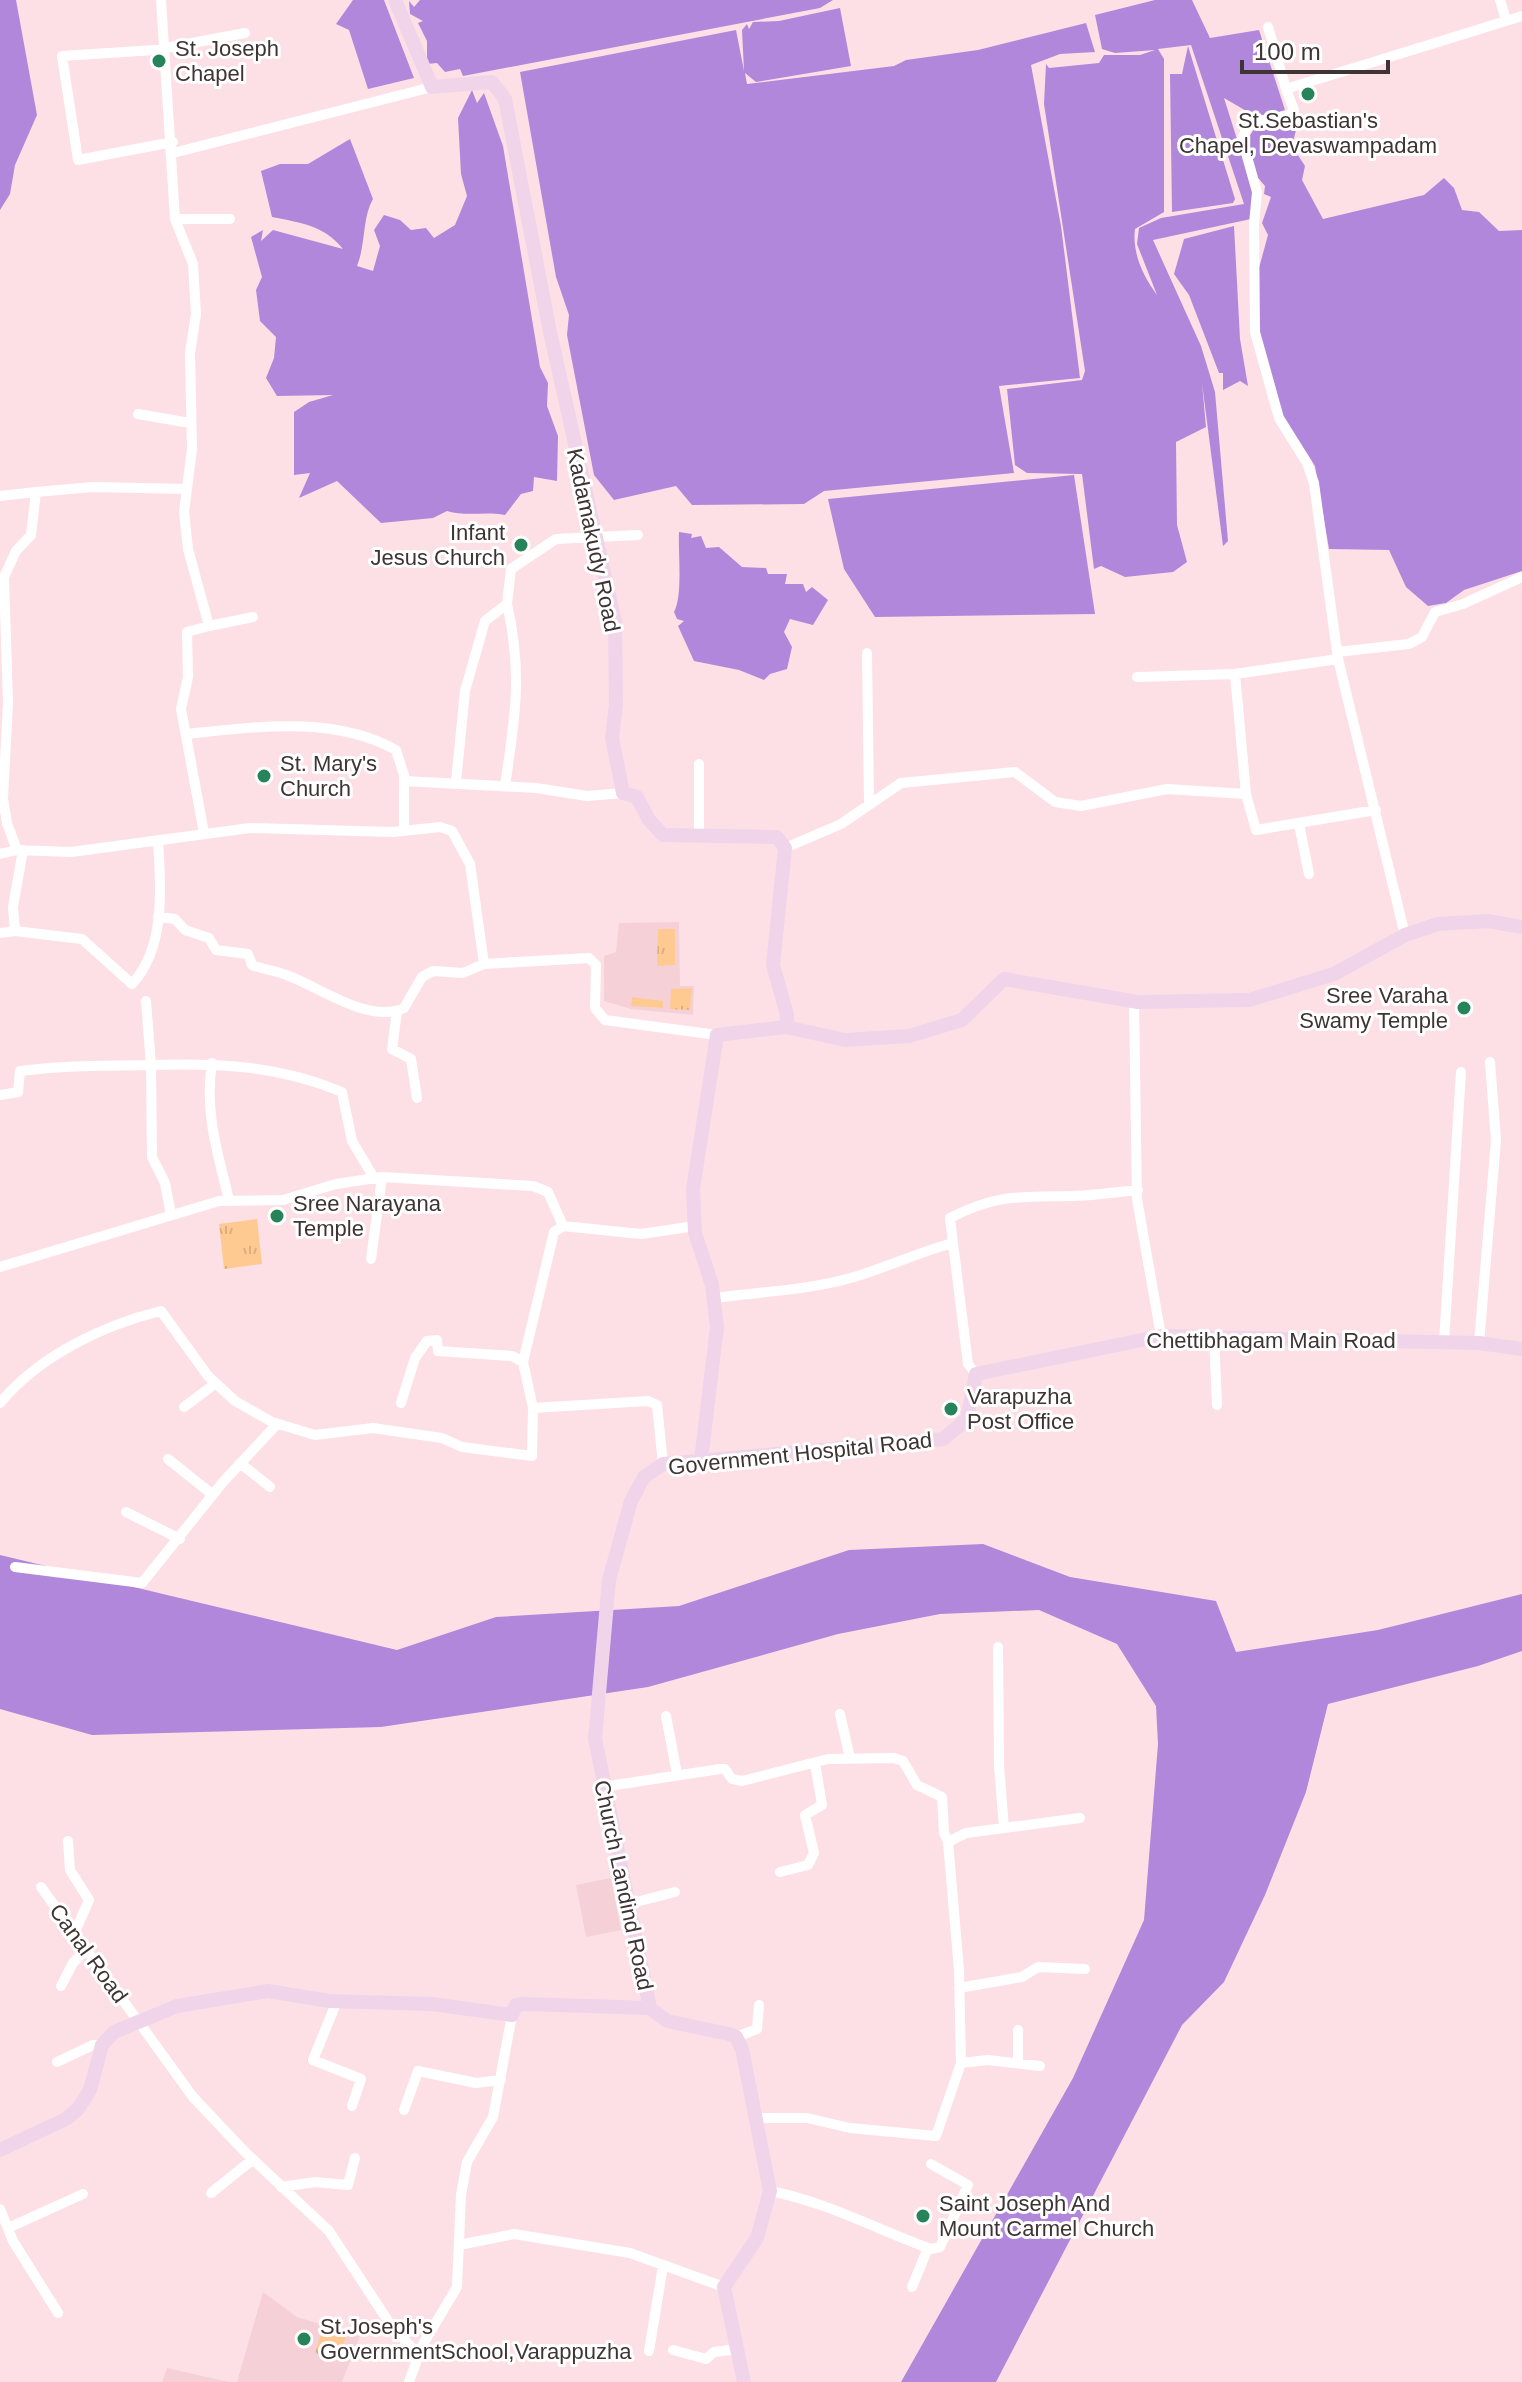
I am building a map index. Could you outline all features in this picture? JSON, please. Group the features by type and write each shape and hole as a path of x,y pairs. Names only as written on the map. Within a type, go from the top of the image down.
{"street":[{"path":"161,0 173,147 175,219 193,264 196,314 190,353 192,449 184,512 188,549 209,626"},
{"path":"245,33 166,48 62,56 78,160 173,147 432,87 395,0"},
{"path":"1500,0 1506,20"},
{"path":"1286,89 1522,16"},
{"path":"1268,27 1294,110 1289,115 1249,123 1242,139 1257,192 1254,224 1255,332 1279,418 1307,463 1314,483 1338,655 1405,935"},
{"name":"Kadamakudy Road","path":"432,87 492,82 505,99 615,622 616,704 612,738 623,793"},
{"path":"175,219 230,219"},
{"path":"138,414 190,423"},
{"path":"0,496 93,487 187,489"},
{"path":"15,931 13,907 20,850 7,823 3,799 8,703 3,672 4,577 16,551 31,535 36,492"},
{"path":"505,786 517,717 518,685 516,644 507,604 511,569 556,539 638,535"},
{"path":"1137,677 1235,674 1409,644 1422,637 1435,612 1463,604 1522,577"},
{"path":"456,782 465,691 485,621 507,604"},
{"path":"204,833 181,709 188,677 187,632 253,617"},
{"path":"867,653 869,803"},
{"path":"1235,674 1246,794 1256,830 1376,810"},
{"path":"187,734 288,725 376,739 396,750 404,781 404,831"},
{"path":"699,764 699,836"},
{"path":"785,848 841,824 901,783 1015,772 1055,802 1081,806 1167,789 1246,794"},
{"path":"404,781 505,786 587,796 623,793 637,797 649,820 663,835 777,837 785,848 773,965 787,1015 786,1027"},
{"path":"1299,824 1309,874"},
{"path":"0,854 20,850 71,852 250,828 404,831 440,827 452,831 470,864 484,964"},
{"path":"0,933 15,931 82,939 132,984 144,971 158,917 161,889 158,840"},
{"path":"158,917 175,919 185,930 209,938 216,950 248,954 252,965 284,974 357,1005 397,1011"},
{"path":"417,1098 411,1059 392,1049 397,1011 413,997 422,977 433,971 463,973 484,964 589,958 596,965 595,1008 605,1020 717,1035 786,1027 845,1040 932,1032 962,1020 1004,979 1134,1000 1249,1000 1334,974 1405,935 1450,923 1488,921 1522,927"},
{"path":"1134,1000 1133,1118 1138,1190 1161,1336"},
{"path":"146,1001 151,1065 152,1157 165,1183 171,1215"},
{"path":"701,1460 717,1327 714,1298 695,1226 693,1189 717,1035"},
{"path":"1479,1343 1496,1140 1490,1062"},
{"path":"212,1063 209,1082 213,1143 229,1200"},
{"path":"0,1095 18,1092 20,1071 52,1067 212,1063 284,1071 342,1092 352,1141 378,1178 371,1259"},
{"path":"1444,1342 1461,1072"},
{"path":"0,1267 229,1200 283,1200 378,1178 533,1186 548,1192 563,1226"},
{"path":"976,1374 968,1364 950,1218 981,1202 1011,1196 1073,1196 1138,1190"},
{"path":"0,1403 53,1355 141,1315 161,1311 216,1383 235,1401 277,1424 315,1435 373,1428 442,1438 462,1447 532,1456 533,1408 523,1362 554,1232 563,1226 641,1234 695,1226"},
{"path":"714,1298 760,1294 854,1277 896,1259 953,1243"},
{"name":"Chettibhagam Main Road","path":"976,1374 1161,1336 1479,1343 1522,1349"},
{"path":"1214,1337 1217,1405"},
{"path":"401,1403 415,1358 427,1341 437,1340 438,1351 512,1356 523,1362"},
{"name":"Government Hospital Road","path":"595,1739 609,1580 631,1501 644,1477 663,1464 943,1439 967,1419 976,1374"},
{"path":"184,1407 216,1383"},
{"path":"533,1408 648,1401 657,1405 663,1464"},
{"path":"15,1567 142,1583 240,1463 277,1424"},
{"path":"168,1459 213,1495"},
{"path":"240,1463 270,1487"},
{"path":"126,1512 180,1539"},
{"path":"998,1647 1004,1828"},
{"path":"840,1714 850,1758"},
{"path":"666,1716 677,1774"},
{"name":"Church Landind Road","path":"595,1739 602,1787 650,2008 667,2021 736,2037"},
{"path":"602,1787 720,1769 725,1769 732,1779 742,1781 850,1758 903,1761 917,1785 942,1797 959,1988 961,2063 936,2136 850,2128 807,2118 756,2118"},
{"path":"780,1872 808,1865 814,1853 805,1815 822,1805 815,1763"},
{"path":"948,1842 966,1833 1080,1818"},
{"path":"68,1841 70,1870 89,1900 74,1934"},
{"name":"Canal Road","path":"41,1887 193,2097 252,2160 329,2231 392,2327 419,2355"},
{"path":"628,1904 675,1892"},
{"path":"61,1986 73,1963 86,1949"},
{"path":"959,1988 1022,1977 1038,1967 1085,1969"},
{"path":"0,2150 66,2119 78,2109 90,2090 102,2045 114,2032 177,2006 255,1991 337,2001 432,2004 512,2015"},
{"path":"337,2001 313,2060 361,2079 352,2106"},
{"path":"409,2382 419,2355 457,2287 467,2162 493,2117 516,2005 650,2008"},
{"path":"744,2382 724,2287 757,2238 770,2191 742,2049 736,2037 757,2029 759,2005"},
{"path":"1018,2030 1018,2063"},
{"path":"57,2062 93,2045 102,2045"},
{"path":"961,2063 988,2060 1040,2066"},
{"path":"404,2110 418,2071 476,2083 501,2080"},
{"path":"281,2187 315,2182 348,2185 355,2158"},
{"path":"211,2193 252,2160"},
{"path":"770,2191 827,2207 880,2232 928,2248 940,2247 968,2185 931,2164"},
{"path":"8,2228 83,2194"},
{"path":"0,2209 58,2313"},
{"path":"459,2245 514,2234 630,2253 724,2287"},
{"path":"912,2287 928,2248"},
{"path":"649,2351 663,2266"},
{"path":"673,2350 706,2359 714,2352 738,2349"}],"shaded area":[{"path":"0,0 16,0 37,115 15,165 10,194 0,210"},
{"path":"353,0 384,0 414,78 368,89 349,30 336,24"},
{"path":"420,0 833,0 820,8 463,76 460,69 445,72 437,63 427,64 427,41 418,23 423,21 410,14 409,1 414,7"},
{"path":"1155,0 1192,0 1210,38 1259,30 1285,110 1260,119 1224,98 1254,193 1251,219 1153,240 1201,346 1215,392 1228,541 1223,546 1202,383 1206,427 1176,442 1177,525 1187,562 1173,572 1125,577 1101,566 1094,569 1082,474 1027,473 1015,465 1007,389 1082,380 1085,371 1044,104 1046,64 1049,68 1099,63 1104,55 1140,55 1155,50 1115,53 1102,49 1095,15","holes":["1191,45 1244,204 1161,218 1139,228 1137,244 1157,295 1140,264 1135,247 1135,229 1164,212 1164,59 1158,49"]},
{"path":"840,8 851,66 756,82 745,73 747,84 894,66 906,60 978,50 1086,23 1095,52 1060,54 1031,65 1061,226 1080,378 999,386 1014,473 824,491 804,504 692,505 676,486 614,500 594,475 567,335 569,315 556,277 520,72 736,30 744,71 742,30 747,24 749,29 753,22 779,21"},
{"path":"1188,46 1235,199 1233,203 1172,212 1170,74 1182,74"},
{"path":"472,90 477,103 484,93 503,146 540,367 548,383 547,406 558,436 557,481 534,477 533,491 521,494 505,515 447,511 433,518 381,523 337,481 299,498 310,473 294,475 294,412 309,402 333,395 277,396 266,378 274,358 276,337 260,321 256,290 262,277 251,237 263,230 261,241 273,230 343,249 320,230 272,217 261,171 280,164 308,164 350,139 373,199 357,266 373,271 380,246 374,230 384,215 400,220 411,230 426,228 434,238 455,225 467,196 461,174 458,118"},
{"path":"1289,121 1296,130 1292,146 1305,166 1302,180 1323,219 1424,195 1444,178 1454,188 1462,210 1479,212 1499,231 1522,230 1522,571 1464,590 1446,603 1428,606 1406,587 1389,550 1329,549 1315,466 1279,411 1256,329 1259,268 1268,235 1262,223 1271,197 1264,194 1265,186 1253,172 1246,142 1254,129"},
{"path":"1234,226 1240,339 1248,386 1240,381 1223,390 1223,373 1219,373 1189,295 1174,274 1184,239"},
{"path":"1074,475 1095,614 875,617 844,569 828,499"},
{"path":"679,532 692,534 691,538 701,536 706,548 719,547 742,567 766,568 768,574 787,574 785,584 803,584 806,592 812,587 828,600 813,625 790,619 784,632 792,647 787,669 770,674 764,680 739,670 694,661 678,626 684,621 677,619 674,612 679,585"},
{"path":"679,922 680,986 694,986 693,1015 631,1009 604,1001 604,956 616,952 619,923"},
{"path":"983,1544 1070,1577 1216,1601 1236,1652 1378,1630 1522,1594 1522,1651 1478,1666 1328,1704 1306,1792 1265,1895 1224,1982 1182,2025 996,2382 901,2382 1073,2078 1144,1920 1158,1744 1156,1706 1117,1644 1039,1610 940,1614 838,1634 648,1687 381,1727 92,1735 0,1709 0,1555 397,1650 496,1617 679,1606 849,1550"},
{"path":"611,1878 621,1930 586,1937 576,1885"},
{"name":"St.Joseph's GovernmentSchool,Varappuzha","path":"263,2292 297,2317 360,2336 342,2382 237,2382"},
{"path":"167,2368 229,2382 162,2382"}],"green space":[{"path":"658,929 675,929 675,965 657,966"},
{"path":"692,988 690,1010 670,1009 671,989"},
{"path":"632,997 663,1001 663,1008 631,1006"},
{"path":"257,1219 262,1264 224,1269 219,1224"},
{"path":"322,2330 346,2336 339,2360 315,2353"}],"place":[{"name":"St. Joseph Chapel","path":"159,61"},
{"name":"St.Sebastian's Chapel, Devaswampadam","path":"1308,94"},
{"name":"Infant Jesus Church","path":"521,545"},
{"name":"St. Mary's Church","path":"264,776"},
{"name":"Sree Varaha Swamy Temple","path":"1464,1008"},
{"name":"Sree Narayana Temple","path":"277,1216"},
{"name":"Varapuzha Post Office","path":"951,1409"},
{"name":"Saint Joseph And Mount Carmel Church","path":"923,2216"},
{"name":"St.Joseph's GovernmentSchool,Varappuzha","path":"304,2339"}]}
